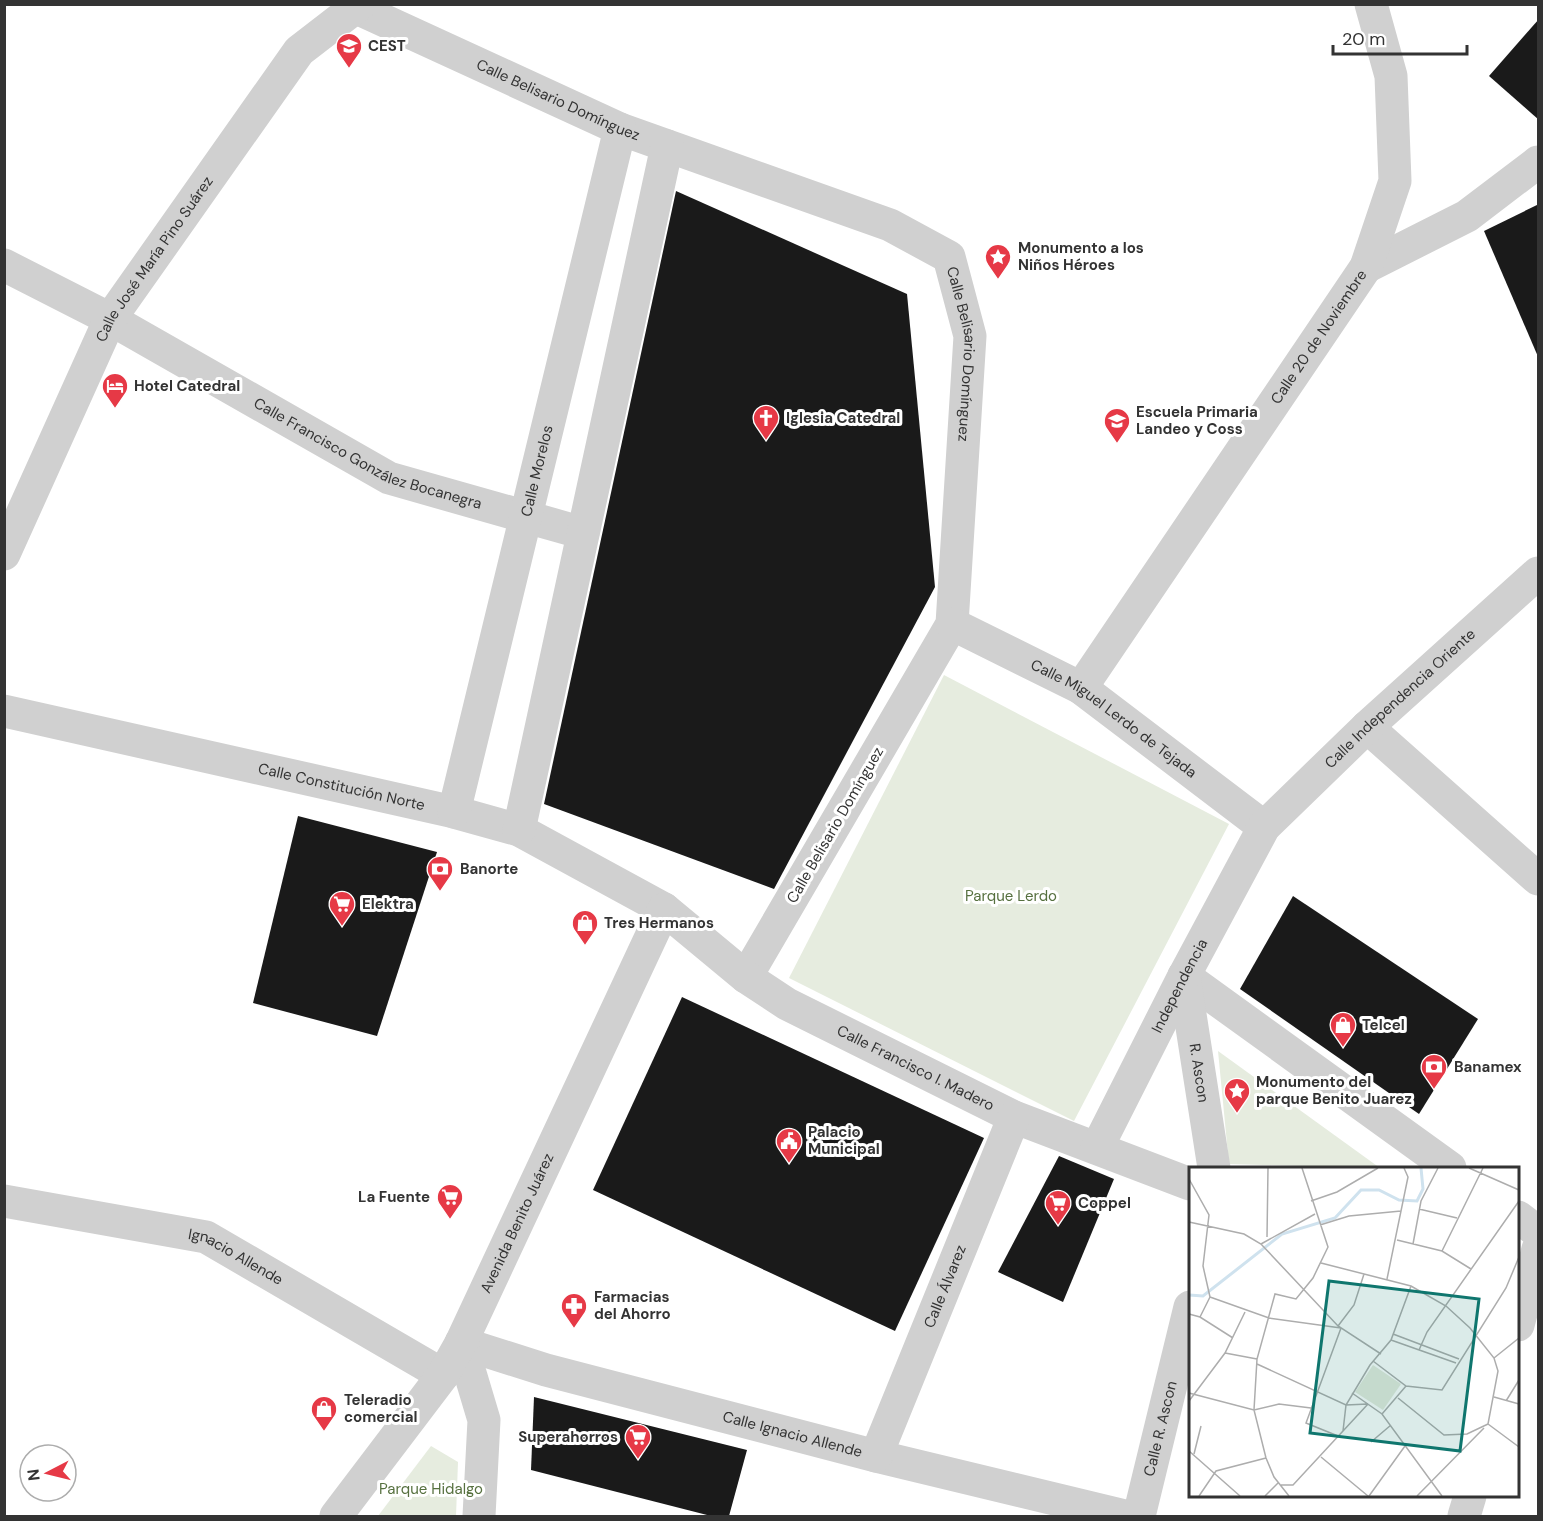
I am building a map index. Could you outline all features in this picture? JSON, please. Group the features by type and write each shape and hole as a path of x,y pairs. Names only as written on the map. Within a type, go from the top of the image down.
{"street":[{"name":"Calle 20 de Noviembre","path":"1081,688 1366,267 1395,181 1391,76 1371,4"},
{"name":"Calle Belisario Domínguez","path":"355,6 620,129 890,225 949,257 970,336 952,624 746,977"},
{"name":"Calle José María Pino Suárez","path":"4,554 110,319 299,51 355,6"},
{"name":"Calle Morelos","path":"454,812 620,129"},
{"path":"519,830 667,146"},
{"path":"1366,267 1467,216 1539,162"},
{"name":"Calle Francisco González Bocanegra","path":"4,265 110,319 389,478 583,533"},
{"name":"Calle Independencia Oriente","path":"1264,827 1367,727 1539,573"},
{"name":"Calle Miguel Lerdo de Tejada","path":"952,624 1081,688 1264,827"},
{"name":"Calle Constitución Norte","path":"4,711 454,812 519,830 664,909"},
{"path":"1367,727 1539,879"},
{"name":"Independencia","path":"1097,1148 1184,976 1264,827"},
{"name":"Calle Francisco I. Madero","path":"664,909 746,977 787,1004 1014,1117 1189,1183"},
{"name":"Avenida Benito Juárez","path":"336,1516 443,1375 461,1342 664,909"},
{"path":"1184,976 1449,1167"},
{"name":"R. Ascon","path":"1184,976 1214,1167"},
{"name":"Calle Álvarez","path":"876,1456 1014,1117"},
{"name":"Ignacio Allende","path":"4,1201 206,1237 443,1375"},
{"path":"1519,1218 1539,1232"},
{"path":"1519,1321 1539,1250"},
{"name":"Calle R. Ascon","path":"1139,1516 1189,1315"},
{"path":"461,1342 484,1420 479,1516"},
{"name":"Calle Ignacio Allende","path":"461,1342 546,1370 876,1456 1125,1516"},
{"path":"1464,1516 1470,1497"}],"green space":[{"name":"Parque Lerdo","path":"944,675 1229,824 1074,1121 789,978"},
{"path":"1218,1051 1379,1167 1342,1167 1229,1164"},
{"name":"Parque Hidalgo","path":"431,1446 458,1462 456,1516 378,1516"}],"building":[{"path":"1539,19 1539,120 1489,76"},
{"name":"Iglesia Catedral","path":"676,191 907,294 935,587 774,889 544,804"},
{"path":"1539,204 1539,359 1484,231"},
{"name":"Elektra","path":"298,816 437,852 377,1036 253,1003"},
{"path":"1293,896 1478,1019 1419,1114 1240,989"},
{"name":"Palacio Municipal","path":"682,997 984,1138 895,1331 593,1190"},
{"name":"Coppel","path":"1059,1156 1114,1179 1063,1302 998,1272"},
{"name":"Superahorros","path":"534,1397 747,1450 729,1516 711,1516 531,1470"}],"place":[{"name":"CEST","path":"349,69"},
{"name":"Monumento a los Niños Héroes","path":"998,280"},
{"name":"Hotel Catedral","path":"115,409"},
{"name":"Iglesia Catedral","path":"766,441"},
{"name":"Escuela Primaria Landeo y Coss","path":"1117,444"},
{"name":"Banorte","path":"440,892"},
{"name":"Elektra","path":"342,927"},
{"name":"Tres Hermanos","path":"585,946"},
{"name":"Telcel","path":"1343,1048"},
{"name":"Banamex","path":"1434,1090"},
{"name":"Monumento del parque Benito Juarez","path":"1237,1114"},
{"name":"Palacio Municipal","path":"789,1164"},
{"name":"La Fuente","path":"450,1220"},
{"name":"Coppel","path":"1058,1226"},
{"name":"Farmacias del Ahorro","path":"574,1329"},
{"name":"Teleradio comercial","path":"324,1432"},
{"name":"Superahorros","path":"638,1460"}]}
